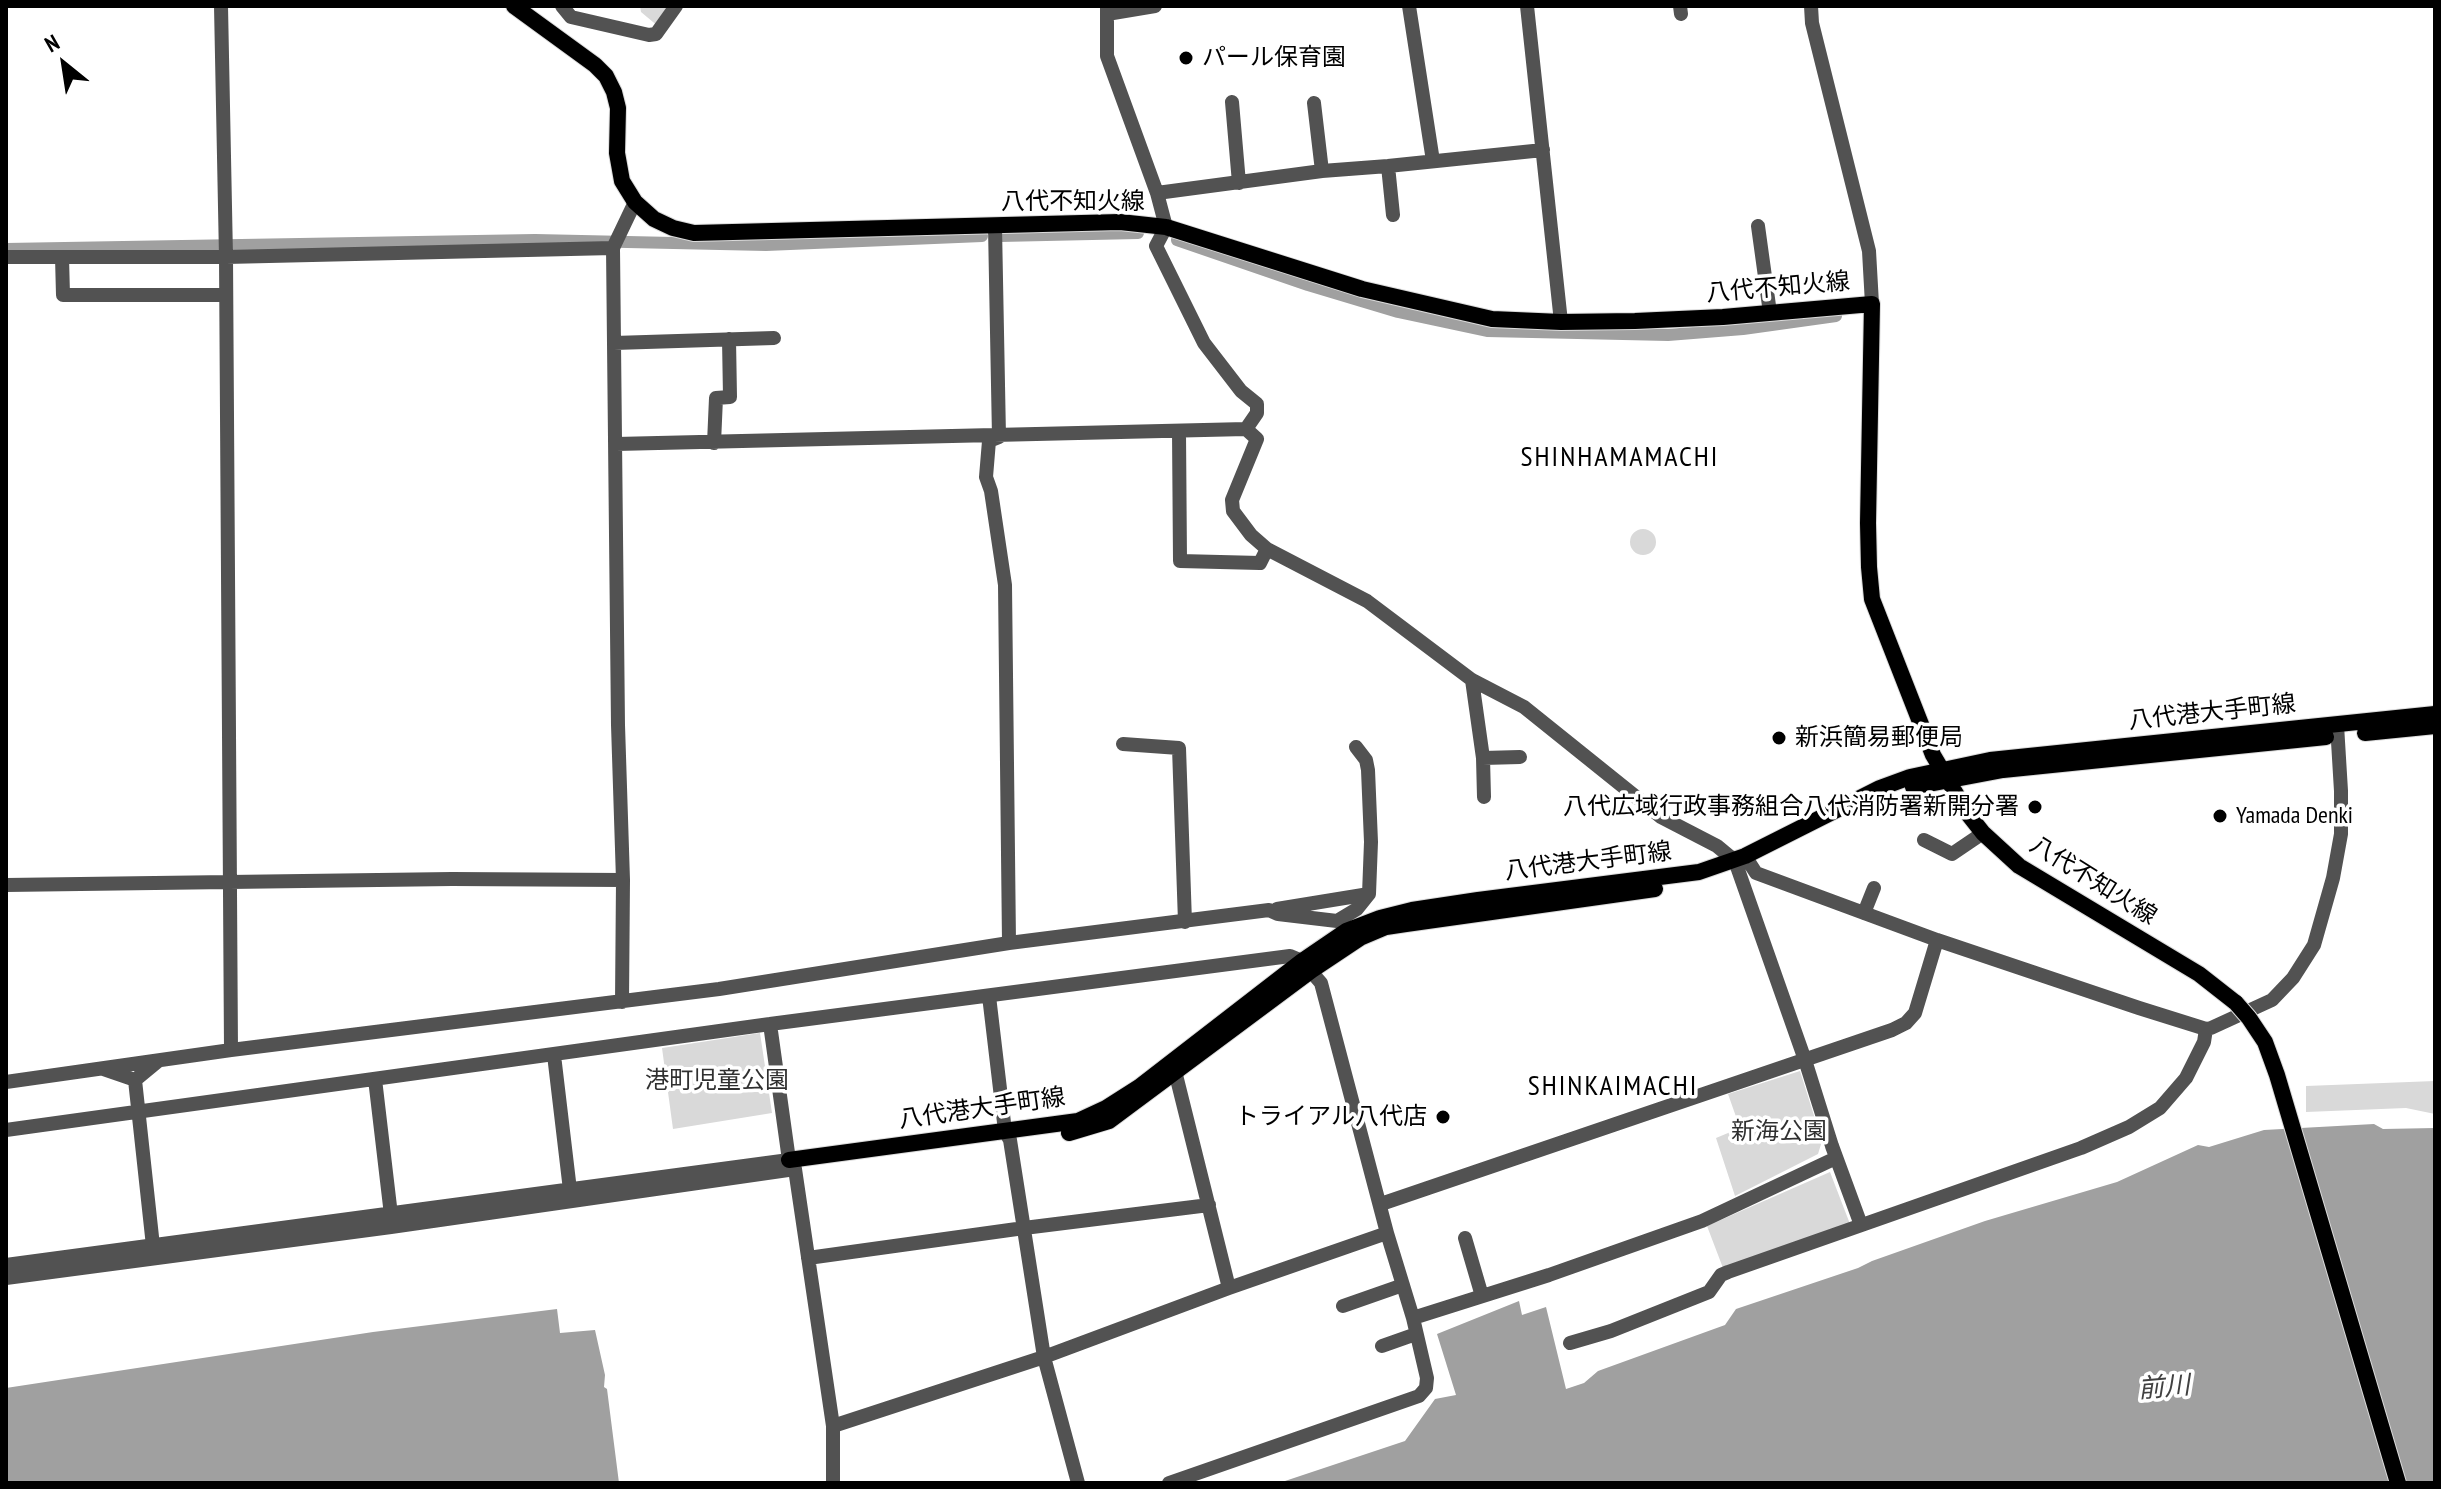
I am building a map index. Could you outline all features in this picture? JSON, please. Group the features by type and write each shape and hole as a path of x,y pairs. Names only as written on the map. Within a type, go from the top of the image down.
{"main road":[{"name":"八代不知火線","path":"514,6 606,76 618,108 618,167 622,181 635,202 654,219 694,233 1120,222 1166,227 1362,289 1492,319 1561,322 1723,317 1872,304 1868,523 1872,599 1922,727 1944,775 1983,833 2019,866 2199,974 2236,1003 2265,1042 2398,1483"},
{"name":"八代港大手町線","path":"2336,730 2435,714"},
{"name":"八代港大手町線","path":"792,1164 1007,1136 1078,1132 1109,1121 1174,1066 1307,965 1360,938 1386,927 1703,882 1880,788 1910,777 1944,775 1990,760 2336,730 2435,726"},
{"name":"八代港大手町線","path":"1307,965 1342,926 1412,910 1699,872 1742,863"}],"street":[{"path":"221,6 226,257 231,1050"},
{"path":"562,6 571,17 649,35 656,34 676,6"},
{"path":"1155,6 1107,10 1107,56 1157,193 1166,227 1156,246 1204,343 1241,391 1257,404 1257,413 1246,429"},
{"path":"1409,6 1433,161"},
{"path":"1527,6 1561,322"},
{"path":"1811,6 1812,23 1869,251 1872,304"},
{"path":"1232,102 1239,183"},
{"path":"1314,103 1322,171"},
{"path":"1157,193 1322,171 1543,150"},
{"path":"1388,166 1393,215"},
{"path":"622,1002 623,880 613,248 635,202"},
{"path":"1758,226 1770,313"},
{"path":"995,227 999,437"},
{"path":"6,257 226,257 613,248"},
{"path":"62,257 63,295 226,295"},
{"path":"614,343 774,338"},
{"path":"714,443 716,398 730,397 729,339"},
{"path":"616,444 1246,429 1257,439 1232,500 1233,511 1251,535 1267,549 1367,601 1472,680 1524,707 1661,817 1717,846 1756,873 1937,940 2206,1029 2272,1000 2293,978 2314,945 2333,878 2341,834 2336,730"},
{"path":"1179,432 1180,561 1260,563 1267,549"},
{"path":"999,437 989,441 986,477 991,491 1005,585 1009,943"},
{"path":"1472,680 1483,758 1484,797"},
{"path":"1123,744 1179,748 1185,922"},
{"path":"1269,910 1342,926 1369,894 1371,842 1368,770 1366,760 1356,747"},
{"path":"1483,758 1520,757"},
{"path":"1924,840 1952,854 1983,833"},
{"path":"1742,863 1836,1158 1861,1225"},
{"path":"6,885 229,880 623,880"},
{"path":"1864,913 1874,888"},
{"path":"6,1082 231,1050 719,989 1009,943 1185,922 1369,894"},
{"path":"1381,1204 1892,1030 1906,1023 1915,1013 1937,940"},
{"path":"6,1130 770,1024 1290,956 1307,965 1321,983 1387,1233 1413,1318 1427,1378 1426,1388 1419,1396 1169,1483"},
{"path":"989,996 1007,1136 1044,1357 1078,1483"},
{"path":"770,1024 833,1426 833,1483"},
{"path":"1570,1343 1611,1331 1709,1292 1721,1275 1728,1272 2081,1148 2129,1127 2160,1108 2186,1078 2204,1042 2206,1029"},
{"path":"554,1055 570,1190"},
{"path":"135,1080 158,1061"},
{"path":"1174,1066 1229,1288"},
{"path":"102,1068 135,1080"},
{"path":"375,1079 391,1215"},
{"path":"135,1080 153,1246"},
{"path":"1413,1318 1702,1221 1836,1158"},
{"path":"6,1265 570,1190 792,1164"},
{"path":"6,1278 360,1232 792,1164"},
{"path":"808,1258 1209,1205"},
{"path":"833,1426 1044,1357 1387,1233"},
{"path":"1465,1238 1482,1296"},
{"path":"1343,1306 1403,1285"},
{"path":"1382,1346 1416,1334"}],"green space":[{"path":"640,6 664,6 667,9 659,27 641,12"},
{"path":"1643,529 1652,533 1656,542 1652,551 1643,555 1634,551 1630,542 1634,533"},
{"name":"港町児童公園","path":"760,1033 772,1113 673,1129 662,1048"},
{"name":"新海公園","path":"1800,1071 1822,1141 1818,1154 1735,1196 1716,1138 1740,1128 1728,1094"},
{"path":"2435,1081 2435,1114 2406,1108 2306,1112 2306,1086"},
{"path":"1830,1172 1850,1224 1723,1268 1707,1226"}],"water":[{"name":"前川","path":"2374,1124 2383,1129 2435,1128 2435,1483 1279,1483 1405,1441 1435,1399 1456,1395 1437,1334 1519,1301 1522,1315 1546,1307 1566,1389 1584,1383 1598,1371 1725,1325 1736,1309 1985,1221 2117,1182 2198,1145 2209,1147 2264,1130"},
{"path":"557,1309 560,1333 595,1330 605,1375 604,1387 607,1389 619,1483 6,1483 6,1388 373,1332"}],"waterway":[{"path":"1000,236 1138,233"},
{"path":"6,249 535,240 766,245 982,236"},
{"path":"1177,240 1398,312 1487,331 1668,335 1743,329 1836,316"}],"place":[{"name":"パール保育園","path":"1186,58"},
{"name":"新浜簡易郵便局","path":"1779,738"},
{"name":"八代広域行政事務組合八代消防署新開分署","path":"2035,807"},
{"name":"Yamada Denki","path":"2220,816"},
{"name":"トライアル八代店","path":"1443,1117"}],"district":[{"name":"SHINHAMAMACHI","path":"1620,458"},
{"name":"SHINKAIMACHI","path":"1613,1087"}]}
